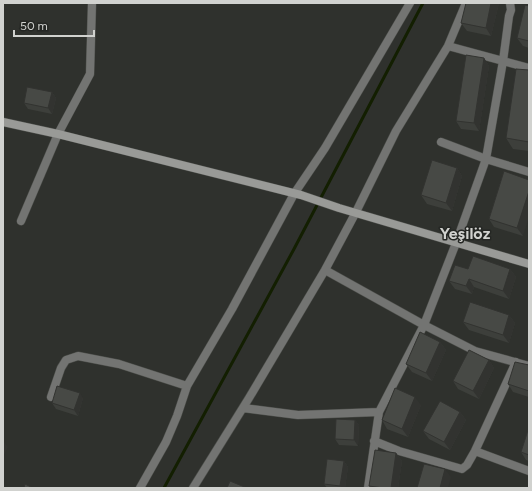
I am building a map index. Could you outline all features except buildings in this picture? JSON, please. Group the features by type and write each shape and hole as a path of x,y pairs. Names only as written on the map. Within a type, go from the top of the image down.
{"street":[{"path":"21,221 58,134 90,74 92,3"},
{"path":"140,488 169,436 178,416 187,386 410,3"},
{"path":"193,488 243,408 325,270 356,212 396,131 448,46 466,3"},
{"path":"368,488 379,412 424,325 456,243 486,159 511,10 510,3"},
{"path":"448,46 529,68"},
{"path":"3,122 58,134 298,195 529,264"},
{"path":"441,142 486,159 529,172"},
{"path":"325,270 424,325 475,351 529,366"},
{"path":"51,397 61,368 66,360 78,356 118,364 187,386"},
{"path":"374,441 399,451 462,469 468,465 516,362"},
{"path":"243,408 298,415 379,412"},
{"path":"475,451 529,471"}],"waterway":[{"path":"164,488 294,249 423,3"}],"district":[{"name":"Yeşilöz","path":"465,233"}]}
